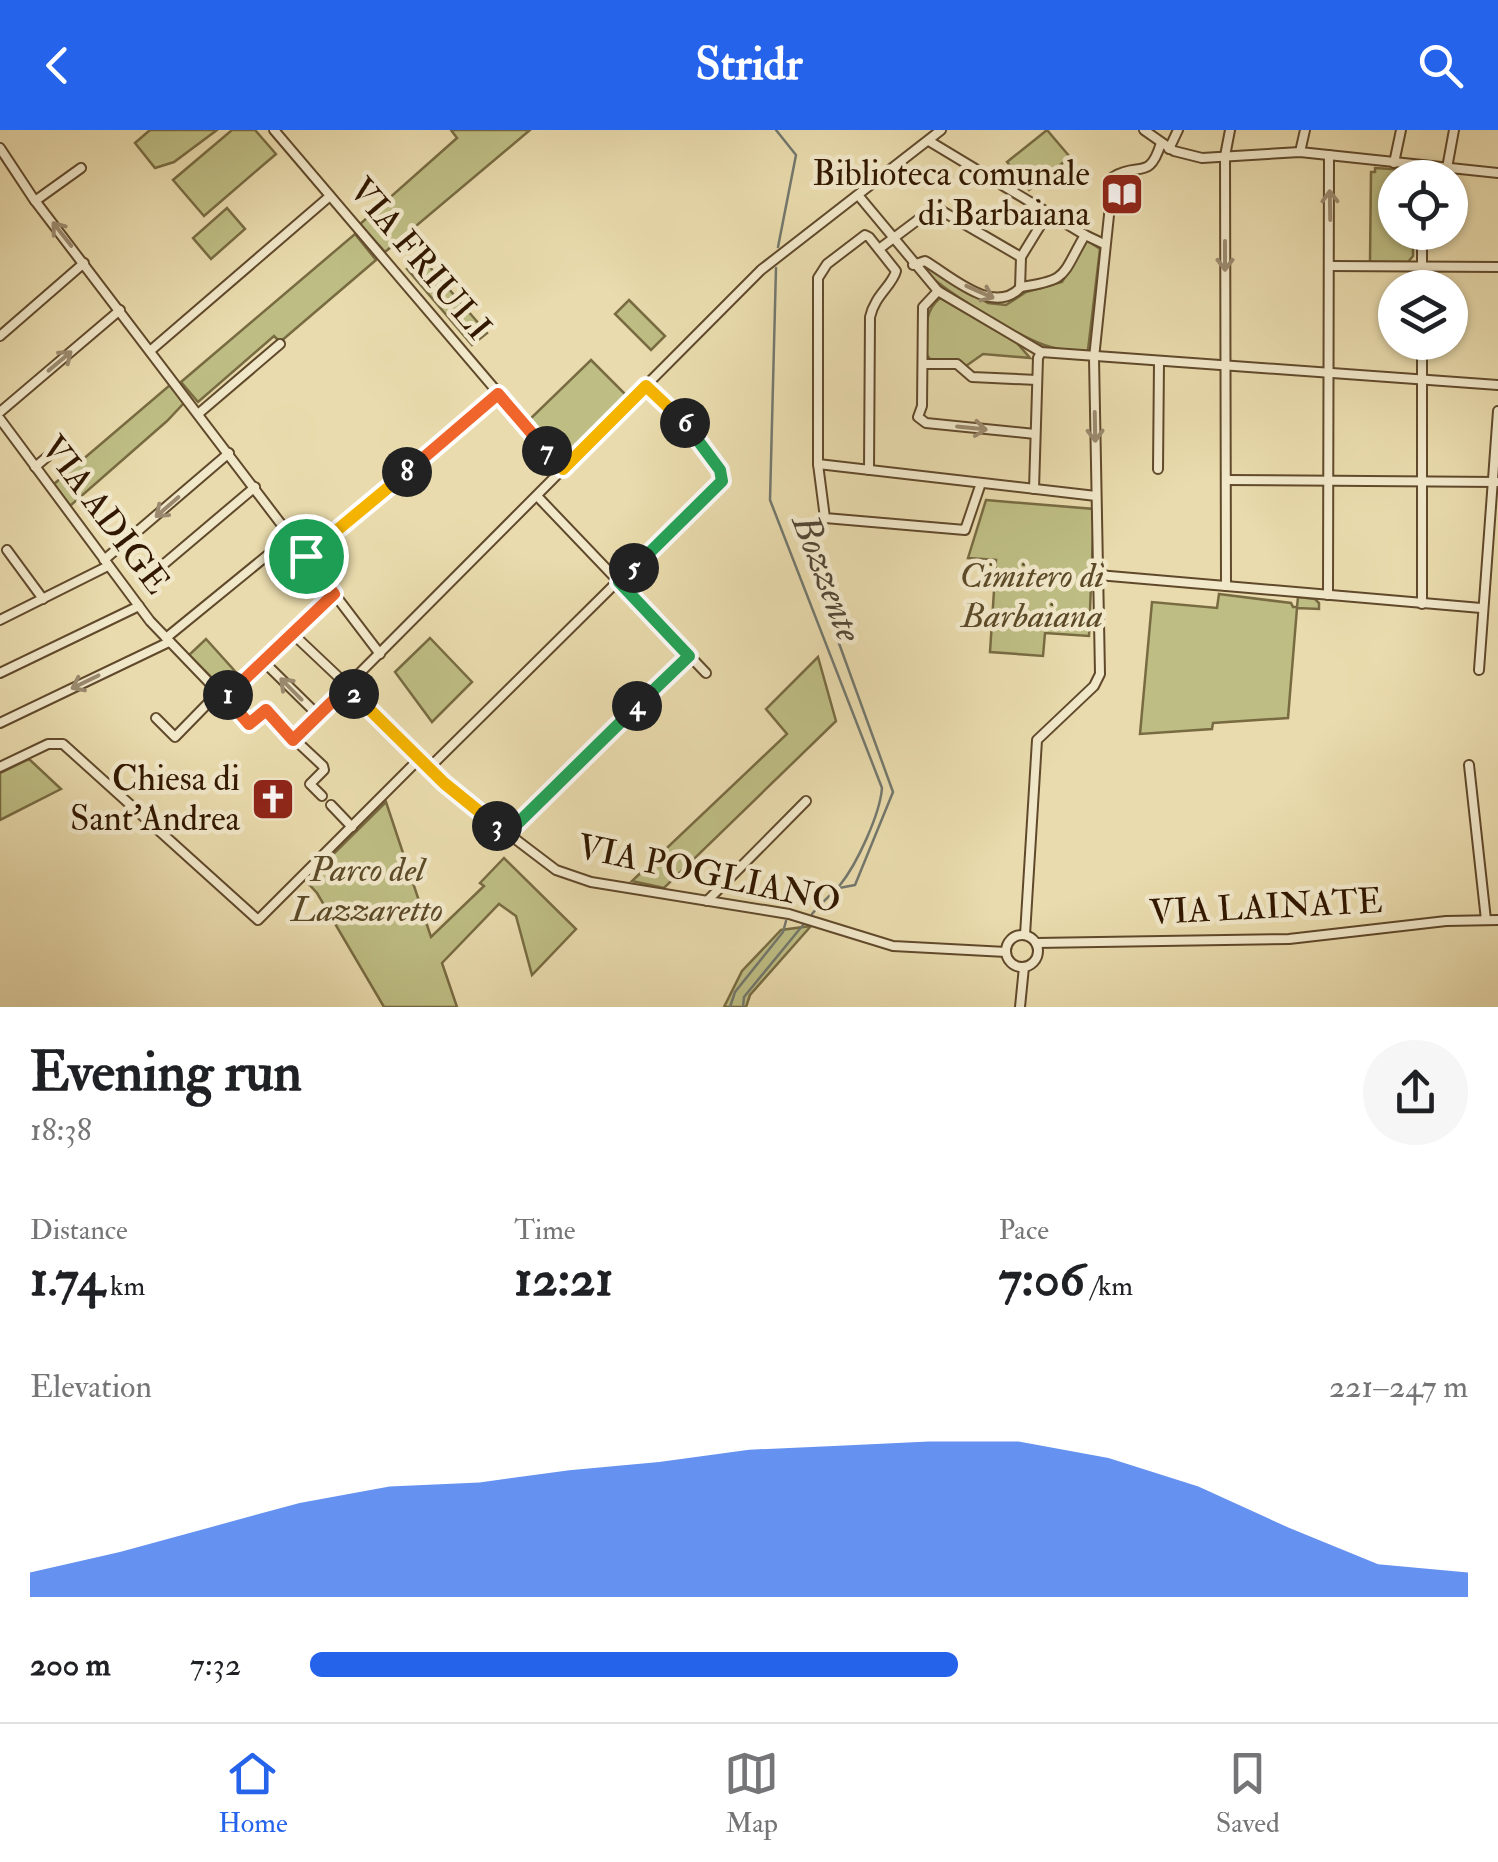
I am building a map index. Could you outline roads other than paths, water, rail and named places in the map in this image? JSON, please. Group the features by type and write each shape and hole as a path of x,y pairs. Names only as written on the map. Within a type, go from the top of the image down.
{"street":[{"name":"VIA FRIULI","path":"274,130 563,469"},
{"path":"322,796 310,784 324,766 293,740 776,258 941,130"},
{"path":"1144,130 1165,146 1202,158 1300,152 1378,161"},
{"path":"1025,934 1038,740 1098,680 1099,505 1094,358 1104,244 1116,174 1153,165 1178,130"},
{"path":"1226,586 1225,159 1230,130"},
{"path":"1300,152 1305,130"},
{"path":"1395,160 1400,130"},
{"path":"1448,160 1454,130"},
{"path":"929,140 1104,244"},
{"path":"0,148 35,200 380,654"},
{"path":"1328,595 1329,155"},
{"path":"35,200 81,168"},
{"path":"1468,170 1498,173"},
{"path":"858,195 938,291 1041,352 1498,386"},
{"path":"150,351 330,196"},
{"path":"878,248 935,208 1021,257"},
{"path":"1020,288 1021,257 1048,213"},
{"path":"869,470 870,317 876,297 896,276 870,237 860,236 826,264 818,278 818,464 823,514 828,519 964,530 981,483"},
{"path":"913,265 925,261 987,298 1006,297 1020,288 1060,278 1085,236"},
{"path":"1422,250 1422,270"},
{"path":"0,336 84,263"},
{"path":"1331,266 1498,267"},
{"path":"938,291 923,307 918,417 926,423 1036,434"},
{"path":"0,415 120,310"},
{"path":"198,414 280,344"},
{"path":"1034,489 1041,352"},
{"path":"1422,360 1422,604"},
{"path":"1158,469 1159,362"},
{"path":"922,364 956,364 972,378 1037,380"},
{"path":"428,768 723,477 694,430 646,386"},
{"path":"306,556 498,394"},
{"path":"1478,670 1496,482 1498,411"},
{"name":"VIA ADIGE","path":"0,415 138,606 168,640 249,724 266,710 293,740"},
{"path":"35,467 60,446"},
{"path":"0,620 106,563 230,453"},
{"path":"818,464 1096,496"},
{"path":"1226,480 1496,482"},
{"path":"151,576 254,487"},
{"path":"536,496 706,673"},
{"path":"168,640 290,536"},
{"path":"7,550 43,599"},
{"path":"1098,575 1481,608"},
{"path":"156,718 175,737 221,693 232,693 334,594"},
{"path":"0,673 138,606"},
{"name":"VIA POGLIANO","path":"294,635 428,768 507,834 556,870 576,879 790,915 893,946 1006,952"},
{"name":"VIA ADIGE","path":"0,723 168,640"},
{"path":"507,834 689,656"},
{"path":"264,662 318,716"},
{"path":"0,767 48,744 62,744 258,920 419,759"},
{"path":"1470,765 1486,920"},
{"path":"707,901 806,800"},
{"path":"331,806 352,827"},
{"name":"VIA LAINATE","path":"1036,943 1288,940 1446,921 1498,920"},
{"path":"1025,934 1038,949 1035,961 1024,967 1012,963 1006,952 1010,940 1025,934"},
{"path":"1020,1007 1024,967"}],"waterway":[{"name":"Bozzente","path":"776,130 796,155 778,247"},
{"name":"Bozzente","path":"776,268 770,500 882,788 872,825 853,865 812,914"},
{"name":"Bozzente","path":"820,591 893,792 855,885 839,888"},
{"path":"730,1007 735,992 783,932 786,921"},
{"name":"Bozzente","path":"743,1007 744,997 803,925"}],"place":[{"name":"Biblioteca comunale di Barbaiana","path":"1122,194"},
{"name":"Chiesa di Sant'Andrea","path":"273,799"}],"park label":[{"name":"Cimitero di Barbaiana","path":"1032,596"},
{"name":"Parco del Lazzaretto","path":"367,890"}]}
